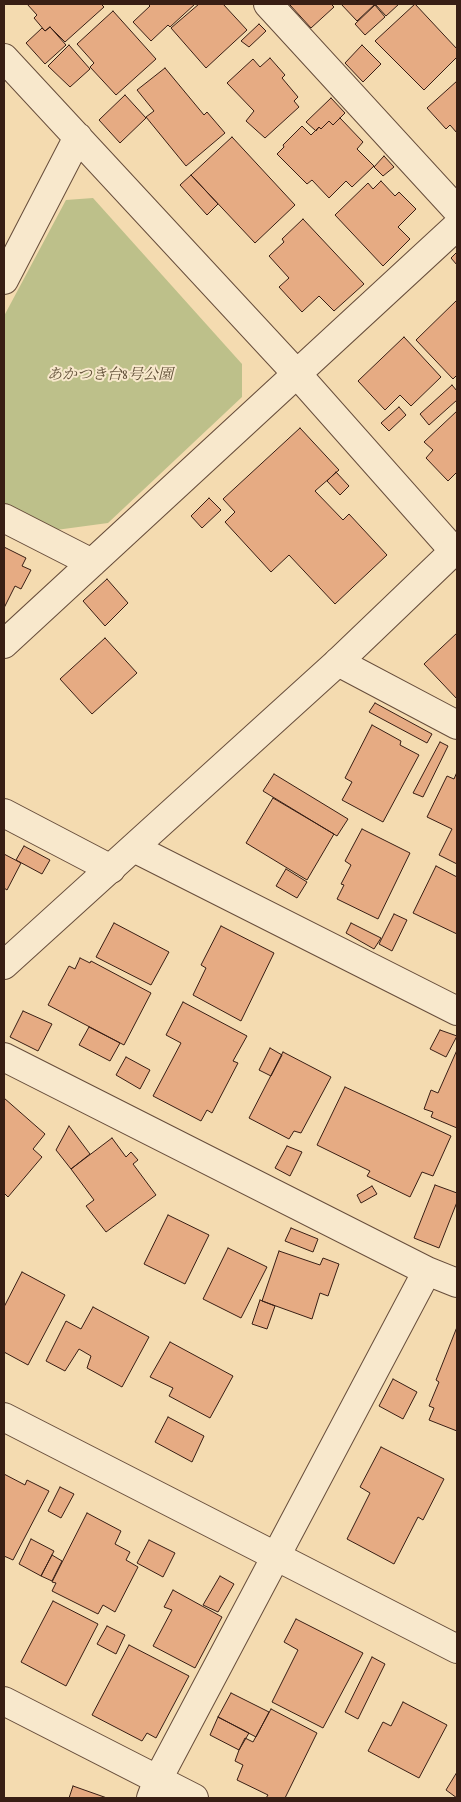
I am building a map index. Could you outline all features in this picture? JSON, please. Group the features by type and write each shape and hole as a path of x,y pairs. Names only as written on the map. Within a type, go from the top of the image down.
{"street":[{"path":"268,4 457,210"},
{"path":"4,58 297,374 456,549 338,662 4,965"},
{"path":"4,280 78,137"},
{"path":"4,644 457,226"},
{"path":"4,518 92,563"},
{"path":"338,662 457,725"},
{"path":"4,813 112,869"},
{"path":"134,848 457,1011"},
{"path":"4,1057 427,1271 457,1283"},
{"path":"154,1789 275,1556 427,1271"},
{"path":"4,1417 457,1649"},
{"path":"4,1701 154,1789 194,1798"}],"green space":[{"name":"あかつき台8号公園","path":"93,198 242,364 242,397 108,523 56,530 4,503 4,316 66,200"}],"building":[{"path":"27,4 101,4 104,7 65,42 50,27 45,31 34,18 37,15"},
{"path":"148,4 195,4 170,27 168,25 151,41 133,22 150,6"},
{"path":"199,4 223,4 247,30 206,68 171,28"},
{"path":"331,4 334,7 311,28 290,5"},
{"path":"341,4 375,4 357,21"},
{"path":"375,4 399,4 386,16"},
{"path":"415,4 457,49 457,57 424,90 375,41"},
{"path":"375,5 385,17 365,35 355,24"},
{"path":"113,11 156,59 116,95 90,67 94,63 77,44"},
{"path":"259,24 266,31 249,47 241,41"},
{"path":"50,27 66,45 45,64 26,43 42,28 45,31"},
{"path":"69,45 90,69 70,87 48,66"},
{"path":"362,45 381,64 363,82 345,63"},
{"path":"270,58 285,75 282,78 298,97 294,101 299,107 265,138 246,121 254,111 227,83 253,59 260,67"},
{"path":"165,68 204,115 207,112 225,133 186,166 146,117 154,111 137,90"},
{"path":"457,81 457,133 450,125 446,129 427,108"},
{"path":"125,95 146,118 120,143 99,120"},
{"path":"331,98 345,113 333,125 329,121 316,131 306,122"},
{"path":"340,118 363,142 357,149 374,166 352,187 346,181 329,198 312,180 307,184 277,154 284,147 283,145 302,126 311,135 329,121 333,125"},
{"path":"232,137 295,205 255,243 191,175"},
{"path":"384,156 394,167 383,176 374,167"},
{"path":"191,175 218,204 207,215 180,185"},
{"path":"381,181 395,196 399,192 416,209 398,227 410,239 383,266 335,215 368,183 373,189"},
{"path":"303,219 364,284 334,311 319,296 302,312 279,287 289,278 269,256 284,242 282,239"},
{"path":"457,252 457,265 451,258"},
{"path":"457,300 457,375 453,379 416,340"},
{"path":"404,337 441,377 411,406 400,395 385,410 358,381"},
{"path":"452,385 457,391 457,400 429,425 420,414"},
{"path":"399,407 406,415 389,431 381,423"},
{"path":"457,411 457,472 448,481 426,458 433,450 424,442"},
{"path":"300,428 339,470 315,491 343,520 349,514 387,555 335,604 289,555 271,572 225,522 235,512 223,499"},
{"path":"336,472 349,486 340,495 327,481"},
{"path":"209,498 221,510 202,528 191,516"},
{"path":"4,547 26,558 22,566 31,570 21,589 15,586 4,608"},
{"path":"107,579 128,603 105,626 83,601"},
{"path":"457,633 457,699 424,664"},
{"path":"105,638 137,673 92,714 60,679"},
{"path":"375,703 432,734 427,743 369,712"},
{"path":"372,725 401,741 400,745 419,755 383,822 342,800 352,782 345,778"},
{"path":"440,742 448,746 423,797 413,793"},
{"path":"457,772 457,864 439,855 452,829 427,817 447,776 454,779"},
{"path":"274,774 348,819 337,836 263,791"},
{"path":"273,798 334,834 307,880 246,843"},
{"path":"362,829 410,853 378,919 337,899 344,885 341,884 351,865 345,861"},
{"path":"24,846 50,860 42,874 16,860"},
{"path":"4,854 21,863 7,890 4,888"},
{"path":"436,866 457,877 457,934 413,913"},
{"path":"286,869 307,882 297,898 276,886"},
{"path":"394,914 407,920 392,951 379,944"},
{"path":"114,923 169,952 151,985 96,957"},
{"path":"351,923 381,938 374,949 346,933"},
{"path":"221,926 274,953 241,1021 193,995 206,968 201,965"},
{"path":"80,958 90,963 91,961 151,993 124,1045 48,1005 69,966 75,969"},
{"path":"183,1002 247,1036 233,1061 238,1063 212,1113 207,1110 201,1121 153,1096 181,1043 166,1035"},
{"path":"23,1011 52,1024 38,1051 10,1037"},
{"path":"89,1027 120,1043 110,1061 79,1045"},
{"path":"440,1030 457,1036 446,1057 430,1049"},
{"path":"270,1048 282,1055 271,1076 259,1070"},
{"path":"457,1050 457,1128 431,1117 433,1112 424,1109 431,1090 438,1093"},
{"path":"283,1052 331,1077 301,1133 294,1131 289,1139 249,1118"},
{"path":"126,1057 150,1070 140,1089 116,1075"},
{"path":"345,1087 451,1136 433,1176 422,1172 410,1197 367,1176 370,1171 317,1145"},
{"path":"4,1098 45,1134 33,1149 42,1157 8,1197 4,1193"},
{"path":"69,1126 90,1154 71,1169 56,1150"},
{"path":"112,1138 126,1157 131,1152 138,1160 133,1164 156,1195 106,1232 86,1206 94,1200 71,1169"},
{"path":"287,1146 302,1152 290,1176 275,1168"},
{"path":"435,1185 457,1193 457,1202 439,1248 414,1238"},
{"path":"372,1186 377,1194 361,1203 357,1195"},
{"path":"168,1215 209,1235 185,1284 144,1264"},
{"path":"291,1228 318,1239 313,1252 285,1241"},
{"path":"228,1248 267,1267 241,1318 203,1299"},
{"path":"279,1251 320,1265 323,1258 339,1264 328,1296 320,1293 312,1319 262,1301"},
{"path":"22,1272 65,1295 28,1365 4,1352 4,1307"},
{"path":"260,1300 275,1306 267,1329 252,1324"},
{"path":"93,1307 149,1337 122,1387 87,1368 91,1356 79,1349 65,1371 46,1361 66,1321 81,1329"},
{"path":"457,1327 457,1431 429,1420 434,1408 429,1406 439,1382 436,1380"},
{"path":"170,1342 233,1376 210,1418 169,1396 173,1388 150,1377"},
{"path":"393,1379 417,1392 403,1419 379,1406"},
{"path":"168,1417 204,1436 192,1462 155,1442"},
{"path":"381,1447 444,1479 423,1520 418,1517 394,1564 347,1539 370,1493 360,1487"},
{"path":"4,1474 25,1485 27,1480 49,1491 13,1560 4,1556"},
{"path":"60,1487 74,1494 61,1518 48,1511"},
{"path":"87,1513 121,1531 115,1544 130,1552 126,1560 138,1567 115,1612 103,1605 98,1614 52,1591 56,1583 52,1582"},
{"path":"31,1539 54,1551 41,1576 19,1564"},
{"path":"149,1540 175,1553 163,1577 137,1563"},
{"path":"52,1555 62,1561 52,1581 41,1576"},
{"path":"220,1576 234,1584 218,1612 203,1605"},
{"path":"173,1590 222,1617 195,1668 153,1646 172,1610 164,1607"},
{"path":"53,1601 98,1624 66,1686 21,1662"},
{"path":"296,1619 363,1653 323,1728 272,1702 298,1650 284,1642"},
{"path":"107,1626 125,1635 116,1654 97,1644"},
{"path":"129,1645 189,1676 156,1738 147,1733 142,1741 92,1715"},
{"path":"372,1657 385,1664 358,1719 345,1712"},
{"path":"231,1693 269,1712 256,1737 218,1717"},
{"path":"403,1702 447,1725 419,1778 368,1751 383,1722 391,1726"},
{"path":"271,1709 317,1733 285,1798 266,1798 268,1795 237,1780 243,1765 235,1761 239,1750 245,1738 253,1742"},
{"path":"218,1717 249,1733 239,1750 210,1735"},
{"path":"457,1772 457,1798 446,1790"},
{"path":"73,1786 107,1798 69,1798"}]}
